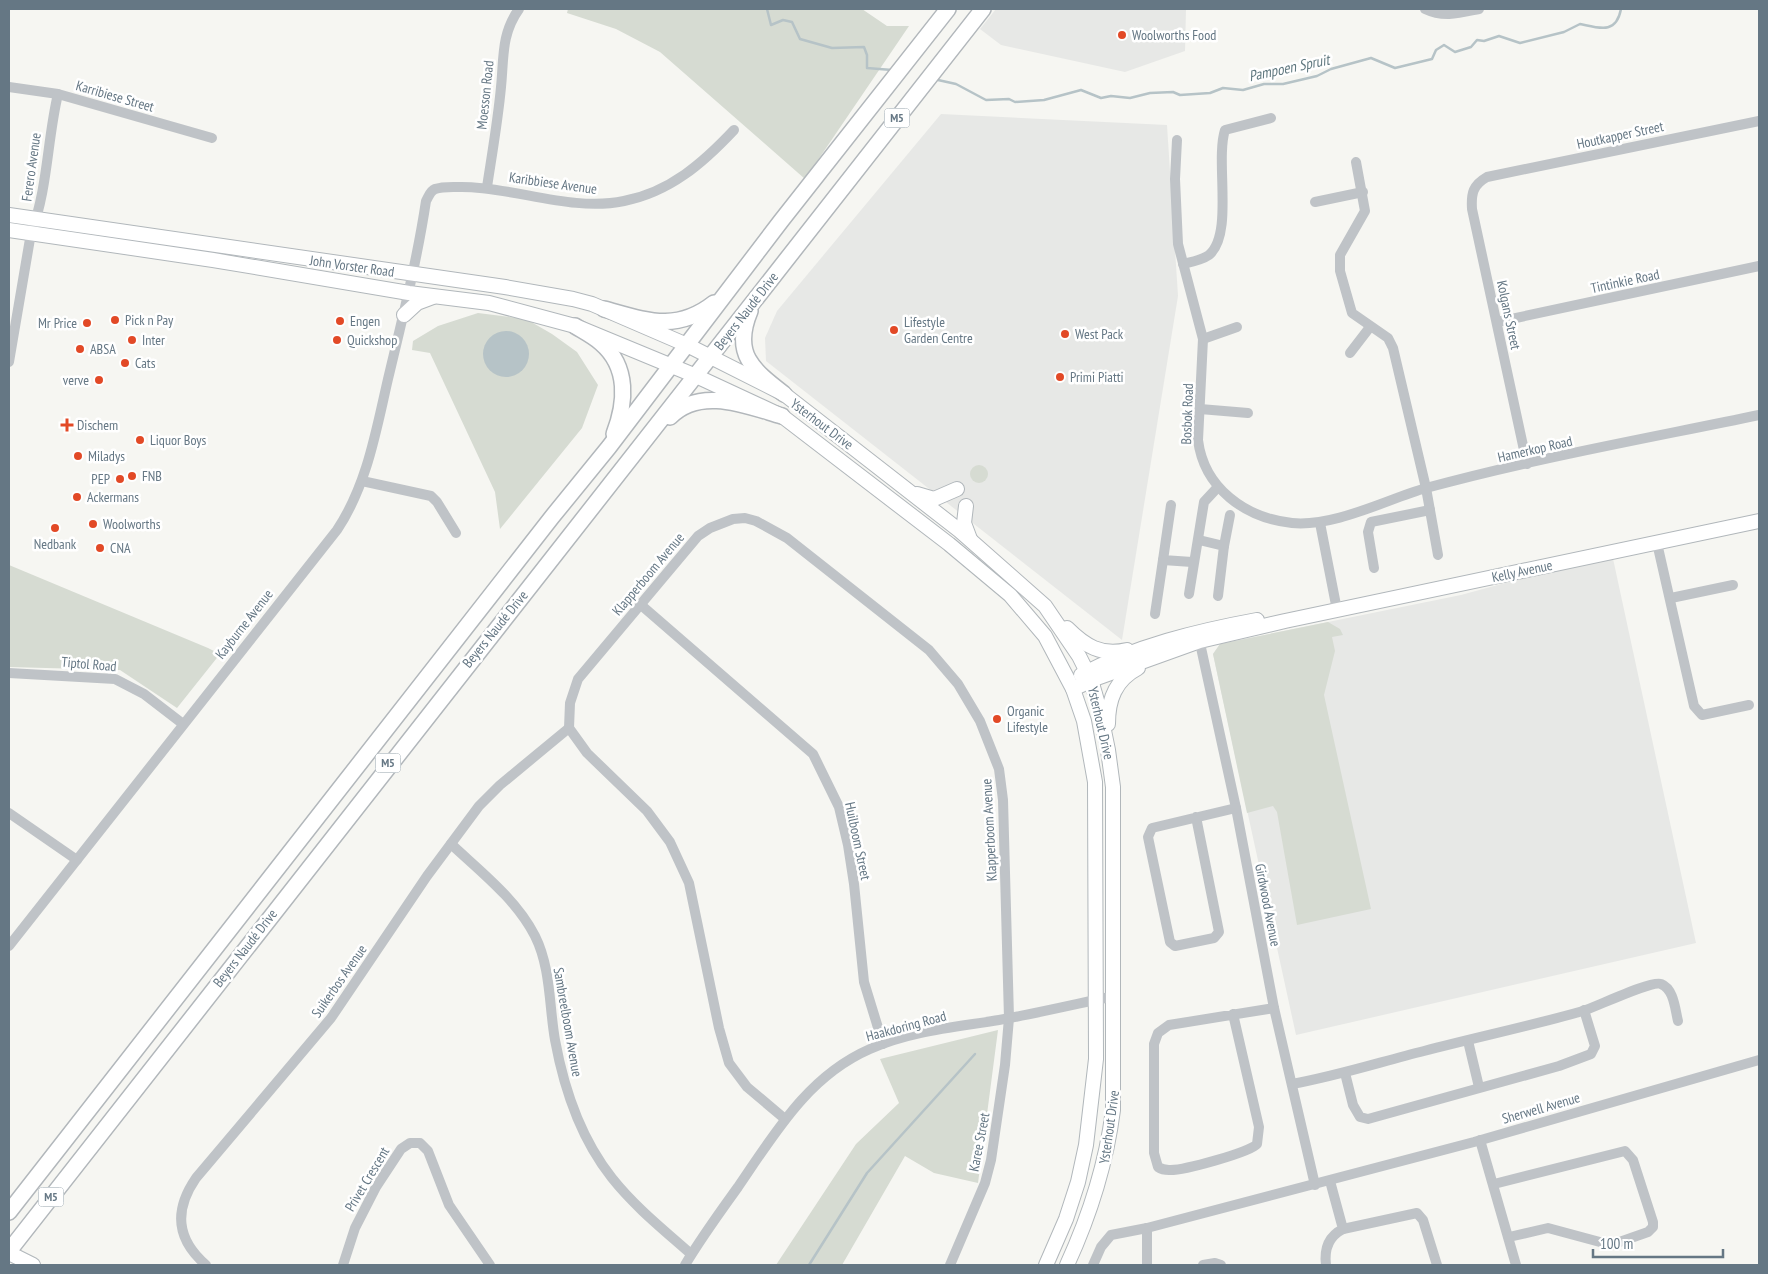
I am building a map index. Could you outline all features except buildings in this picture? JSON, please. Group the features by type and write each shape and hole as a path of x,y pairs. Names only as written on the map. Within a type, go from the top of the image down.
{"main road":[{"name":"Beyers Naudé Drive","path":"9,1212 552,516 609,447 948,9"},
{"name":"Beyers Naudé Drive","path":"9,1252 416,728 696,376 756,296 983,9"},
{"name":"John Vorster Road","path":"9,215 556,296 604,309 687,345"},
{"name":"John Vorster Road","path":"9,230 213,260 409,293 489,303 574,326 671,366"},
{"path":"604,309 658,322 674,322 704,311 735,283"},
{"path":"404,315 417,303 442,296"},
{"path":"756,296 743,330 746,357 762,377 784,394"},
{"path":"574,326 601,343 613,357 623,380 623,404 609,447"},
{"name":"Ysterhout Drive","path":"687,345 784,394 970,540 1045,606 1064,631 1089,676 1108,750 1113,787 1114,1092 1108,1148 1083,1230 1067,1265"},
{"name":"Ysterhout Drive","path":"671,366 782,416 950,544 1010,595 1044,636 1071,685 1084,721 1094,782 1096,1059 1086,1145 1066,1219 1046,1265"},
{"path":"635,453 673,414 685,406 696,403 716,400 733,402 782,416"},
{"path":"907,489 934,499 957,489"},
{"path":"966,506 964,523 970,540"},
{"name":"Kelly Avenue","path":"1071,685 1089,676 1199,636 1285,621 1759,521"},
{"path":"1045,606 1083,642 1105,652 1168,646"},
{"path":"1108,750 1108,708 1118,684 1168,646"},
{"path":"9,1252 32,1265"}],"street":[{"name":"Moesson Road","path":"487,187 501,87 503,44 508,26 519,9"},
{"path":"1425,9 1451,15 1479,9"},
{"name":"Karribiese Street","path":"9,87 58,94 212,138"},
{"name":"Ferero Avenue","path":"9,362 31,233 36,219 51,124 58,94"},
{"path":"1183,264 1206,256 1218,242 1221,226 1226,130 1271,118"},
{"name":"Houtkapper Street","path":"1487,177 1759,121"},
{"name":"Karibbiese Avenue","path":"412,275 426,201 431,192 440,188 487,187 582,203 624,201 673,183 708,158 734,130"},
{"name":"Bosbok Road","path":"1178,140 1176,226 1183,264 1203,339 1199,454 1217,488 1234,500 1259,514 1290,523 1320,523"},
{"path":"1356,162 1366,206 1364,216 1340,254 1339,264 1348,306 1356,318 1388,338 1394,348 1426,488 1438,555"},
{"name":"Kolgans Street","path":"1487,177 1475,186 1472,199 1527,464"},
{"path":"1315,202 1363,192"},
{"name":"Tintinkie Road","path":"1497,322 1759,266"},
{"name":"Kayburne Avenue","path":"9,946 337,530 352,507 362,481 404,315 412,275"},
{"path":"1350,353 1370,326"},
{"path":"1203,339 1237,327"},
{"path":"1200,409 1248,413"},
{"name":"Hamerkop Road","path":"1320,523 1426,488 1527,464 1759,415"},
{"path":"362,481 431,496 437,502 456,533"},
{"path":"1189,594 1192,562 1199,540 1204,502 1217,488"},
{"path":"1155,614 1171,505"},
{"path":"1374,568 1368,532 1371,522 1430,510"},
{"path":"1218,596 1230,515"},
{"name":"Klapperboom Avenue","path":"569,728 570,703 578,679 698,536 722,523 745,518 769,527 787,538 929,650 958,684 980,721 999,769 1003,800 1009,1018"},
{"path":"1320,523 1337,610"},
{"path":"1199,540 1224,546"},
{"path":"1657,543 1694,706 1697,712 1702,716 1749,706"},
{"path":"1163,560 1192,562"},
{"path":"1671,598 1733,585"},
{"name":"Huilboom Street","path":"641,605 813,754 839,807 848,846 864,982 883,1044"},
{"name":"Girdwood Avenue","path":"1199,636 1236,808 1274,1008 1315,1185"},
{"name":"Tiptol Road","path":"9,673 115,679 144,694 183,724"},
{"path":"569,728 587,753 647,811 670,842 689,883 719,1028 729,1063 747,1088 785,1119"},
{"name":"Suikerbos Avenue","path":"206,1265 194,1255 182,1229 181,1214 188,1189 247,1115 314,1040 337,1011 451,844 488,796 569,728"},
{"path":"1196,817 1219,932 1214,938 1175,946 1170,942 1148,838 1152,828 1196,817 1236,808"},
{"path":"9,812 77,860"},
{"name":"Sambreelboom Avenue","path":"451,844 520,912 536,939 546,972 555,1039 564,1078 580,1125 596,1154 625,1193 692,1254"},
{"path":"1292,1084 1345,1073 1584,1010 1615,1000 1642,986 1656,983 1661,984 1672,997 1678,1021"},
{"name":"Haakdoring Road","path":"685,1265 785,1119 815,1084 853,1057 883,1044 936,1031 1114,996"},
{"path":"1233,1014 1260,1127 1260,1137 1257,1144 1247,1151 1177,1169 1158,1167 1154,1153 1156,1036 1169,1025 1233,1014 1274,1008"},
{"path":"1345,1073 1355,1111 1364,1119 1559,1066 1590,1054 1595,1046 1584,1010"},
{"name":"Karee Street","path":"950,1265 985,1183 991,1160 1005,1065 1009,1018"},
{"path":"1468,1041 1479,1088"},
{"name":"Sherwell Avenue","path":"1093,1265 1101,1248 1111,1235 1147,1228 1330,1181 1759,1060"},
{"path":"1480,1140 1516,1265"},
{"name":"Privet Crescent","path":"343,1265 355,1228 376,1187 401,1149 410,1143 420,1143 428,1151 449,1205 490,1265"},
{"path":"1494,1184 1624,1150 1633,1160 1653,1222 1653,1227 1648,1232 1611,1245 1548,1228 1509,1237"},
{"path":"1330,1181 1344,1229"},
{"path":"1326,1265 1326,1250 1335,1233 1344,1229 1416,1213 1423,1220 1437,1265"},
{"path":"1147,1228 1147,1265"},
{"path":"1203,1265 1215,1263 1221,1265"}],"shaded area":[{"path":"568,9 862,9 887,26 909,26 805,179 660,52 616,29 567,13"},
{"path":"996,9 1186,9 1185,51 1125,72 1001,45 980,29"},
{"path":"941,114 1167,125 1178,296 1122,640 766,361 765,338 777,311"},
{"path":"478,313 526,319 552,334 577,352 598,385 582,428 500,529 495,492 430,353 412,350 413,341 438,326"},
{"path":"511,331 515,332 525,341 528,345 528,363 519,373 511,377 501,377 493,373 484,363 483,349 487,341 497,332"},
{"path":"975,465 983,465 988,470 986,481 975,483 970,478 970,470"},
{"path":"1612,554 1696,943 1296,1035 1213,654 1220,644 1461,595"},
{"path":"9,565 220,654 177,708 120,670 9,667"},
{"path":"1328,622 1340,629 1343,635 1332,637 1335,651 1324,695 1371,909 1297,925 1277,812 1273,806 1247,813 1213,654 1220,644"},
{"path":"998,1030 978,1183 934,1173 905,1156 842,1265 776,1265 856,1144 899,1103 880,1059"}],"waterway":[{"name":"Pampoen Spruit","path":"767,9 771,25 783,20 792,22 800,39 832,48 864,47 867,55 867,68 892,70"},
{"name":"Pampoen Spruit","path":"938,80 956,84 986,100 1009,99 1015,102 1044,100 1081,90 1101,98 1111,96 1130,98 1150,93 1173,92 1180,95 1210,93 1223,88 1243,90 1264,84 1283,84 1317,76 1331,69 1371,58 1395,68 1432,59 1436,50 1444,45 1455,52 1471,47 1477,40 1484,41 1499,36 1520,43 1564,32 1580,24 1606,28 1615,23 1621,9"},
{"path":"809,1265 867,1173 975,1054"}],"place":[{"name":"Woolworths Food","path":"1122,35"},
{"name":"Pick n Pay","path":"115,320"},
{"name":"Engen","path":"340,321"},
{"name":"Mr Price","path":"87,323"},
{"name":"Lifestyle Garden Centre","path":"894,330"},
{"name":"West Pack","path":"1065,334"},
{"name":"Inter","path":"132,340"},
{"name":"Quickshop","path":"337,340"},
{"name":"ABSA","path":"80,349"},
{"name":"Cats","path":"125,363"},
{"name":"Primi Piatti","path":"1060,377"},
{"name":"verve","path":"99,380"},
{"name":"Dischem","path":"67,425"},
{"name":"Liquor Boys","path":"140,440"},
{"name":"Miladys","path":"78,456"},
{"name":"FNB","path":"132,476"},
{"name":"PEP","path":"120,479"},
{"name":"Ackermans","path":"77,497"},
{"name":"Woolworths","path":"93,524"},
{"name":"Nedbank","path":"55,528"},
{"name":"CNA","path":"100,548"},
{"name":"Organic Lifestyle","path":"997,719"}]}
